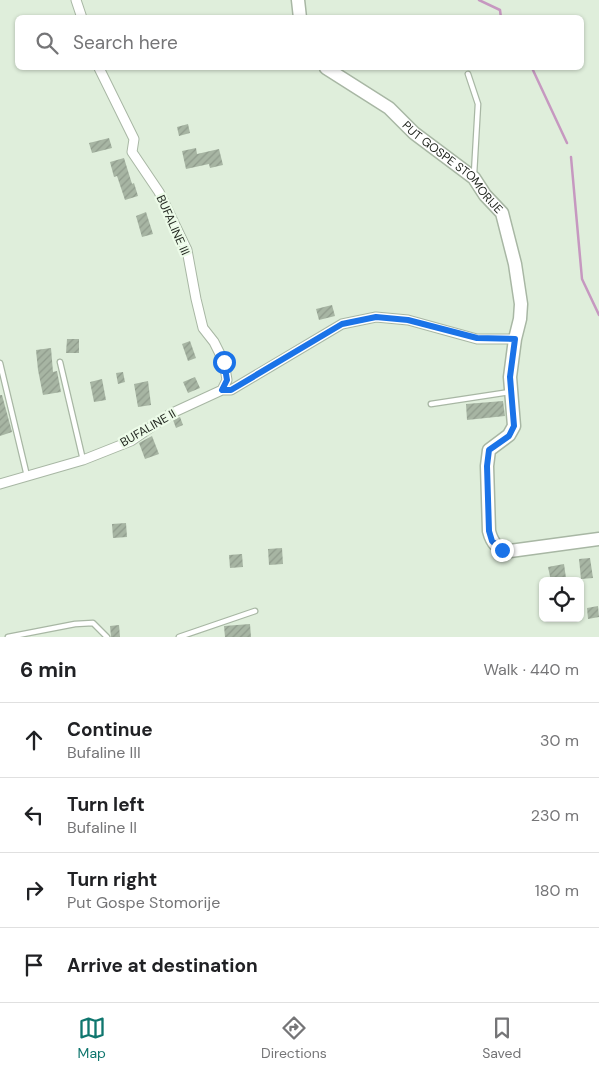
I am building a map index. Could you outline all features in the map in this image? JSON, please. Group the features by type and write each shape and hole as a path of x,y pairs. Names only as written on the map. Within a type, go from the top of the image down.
{"street":[{"path":"76,0 81,15"},
{"path":"298,0 300,15"},
{"name":"BUFALINE III","path":"100,70 134,139 132,152 159,192 187,250 203,328 214,342 224,362 227,380 222,390"},
{"name":"PUT GOSPE STOMORIJE","path":"329,70 389,108 414,133 474,178 485,195 502,213 515,264 521,304 510,377 514,426 509,436 489,450 487,466 489,531 492,541 497,547 510,551 599,539"},
{"name":"BUFALINE II","path":"0,484 83,460 131,441 170,414 222,390 231,390 342,324 376,317 408,320 477,338 515,339"}],"lane":[{"path":"468,74 478,104 474,178"},
{"path":"60,362 83,460"},
{"path":"0,363 27,476"},
{"path":"431,404 511,392"},
{"path":"179,637 255,611"},
{"path":"8,637 75,624 93,623 106,637"}],"building":[{"path":"188,124 190,133 179,136 177,127"},
{"path":"109,138 112,148 92,153 89,143"},
{"path":"196,148 197,154 219,149 223,165 210,168 209,164 186,169 182,151"},
{"path":"124,158 138,196 125,200 117,176 114,177 110,162"},
{"path":"146,212 153,234 142,237 136,216"},
{"path":"332,305 335,316 319,320 316,309"},
{"path":"67,339 79,339 79,353 66,353"},
{"path":"190,341 196,358 188,361 182,344"},
{"path":"51,348 53,372 57,371 61,392 43,395 36,350"},
{"path":"123,372 125,382 118,384 116,373"},
{"path":"195,377 200,388 188,393 183,382"},
{"path":"102,379 106,400 94,402 90,382"},
{"path":"148,381 151,405 138,407 134,384"},
{"path":"0,395 2,395 12,432 0,436"},
{"path":"503,401 505,416 467,420 466,404"},
{"path":"180,417 183,425 176,428 173,420"},
{"path":"152,436 159,454 145,459 139,443"},
{"path":"126,523 127,537 113,538 112,524"},
{"path":"282,548 283,564 269,565 268,549"},
{"path":"242,554 243,567 230,568 229,555"},
{"path":"590,558 593,578 581,577 579,559"},
{"path":"564,564 566,577 550,577 548,567"},
{"path":"598,606 599,617 588,619 587,608"},
{"path":"250,624 251,637 225,637 224,626"},
{"path":"119,625 120,637 111,637 110,626"}],"waterway":[{"path":"479,0 500,10 501,15"},
{"path":"533,70 567,143"},
{"path":"571,157 582,279 599,315"}],"route":[{"path":"224,362 227,380 222,390 231,390 342,324 376,317 408,320 477,338 515,339 510,377 514,426 509,436 489,450 487,466 489,531 492,541 502,550"}]}
